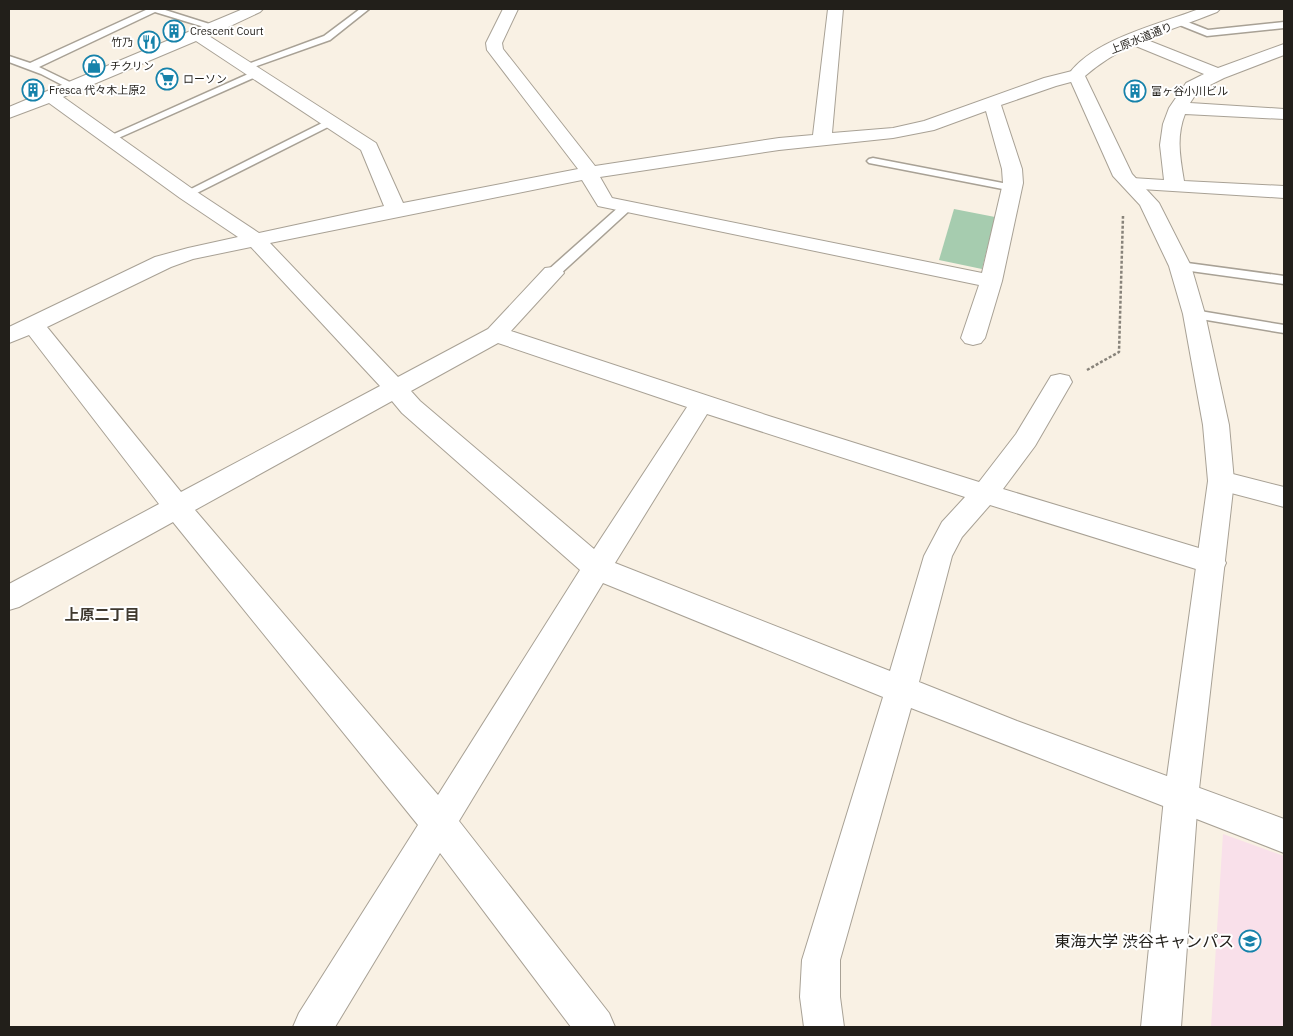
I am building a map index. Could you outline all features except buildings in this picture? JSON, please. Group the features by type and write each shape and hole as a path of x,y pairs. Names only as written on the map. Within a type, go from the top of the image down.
{"street":[{"path":"9,113 198,35 255,9"},
{"path":"510,9 494,43 495,50 587,168 605,202 625,208 991,280"},
{"path":"822,140 833,42 834,9"},
{"name":"上原水道通り","path":"1076,75 1103,53 1132,39 1212,9"},
{"path":"198,35 369,147 396,210"},
{"path":"1132,39 1218,74"},
{"path":"1175,186 1169,145 1172,124 1178,108 1192,87 1218,74 1284,49"},
{"path":"595,1027 439,823 177,508 21,331 164,262 188,254 396,210 588,173 822,140 894,133 928,126 1076,75 1124,176 1149,203 1180,266 1194,314 1216,425 1221,481 1212,564 1180,798 1161,1027"},
{"path":"50,96 187,194 255,239 411,407 597,568 1180,798 1284,836"},
{"path":"974,338 991,280 1013,188 1012,169 992,103"},
{"path":"1178,108 1284,114"},
{"path":"1132,184 1284,192"},
{"path":"9,598 496,334 553,273"},
{"path":"496,334 701,404 1212,564"},
{"path":"824,1027 820,997 820,960 901,689 938,556 952,530 984,494 1026,440 1060,382"},
{"path":"313,1027 597,568 701,404"},
{"path":"1221,481 1284,497"}],"lane":[{"path":"30,68 154,9 214,27"},
{"path":"110,138 251,70 327,38 365,9"},
{"path":"1180,22 1207,33 1284,25"},
{"path":"9,60 44,72 72,87"},
{"path":"187,194 330,122"},
{"path":"873,161 1013,188"},
{"path":"553,273 625,208"},
{"path":"1180,266 1284,280"},
{"path":"1194,314 1284,329"}],"path":[{"path":"1060,382 1080,374 1119,352 1122,237"}],"shaded area":[{"name":"東海大学 渋谷キャンパス","path":"1223,834 1284,856 1284,1027 1211,1027"}],"green space":[{"path":"954,209 995,217 982,269 939,260"}],"place":[{"name":"Crescent Court","path":"174,31"},
{"name":"竹乃","path":"149,42"},
{"name":"チクリン","path":"94,66"},
{"name":"ローソン","path":"167,79"},
{"name":"Fresca 代々木上原2","path":"33,90"},
{"name":"富ヶ谷小川ビル","path":"1135,91"},
{"name":"東海大学 渋谷キャンパス","path":"1250,941"}],"district":[{"name":"上原二丁目","path":"102,614"}]}
